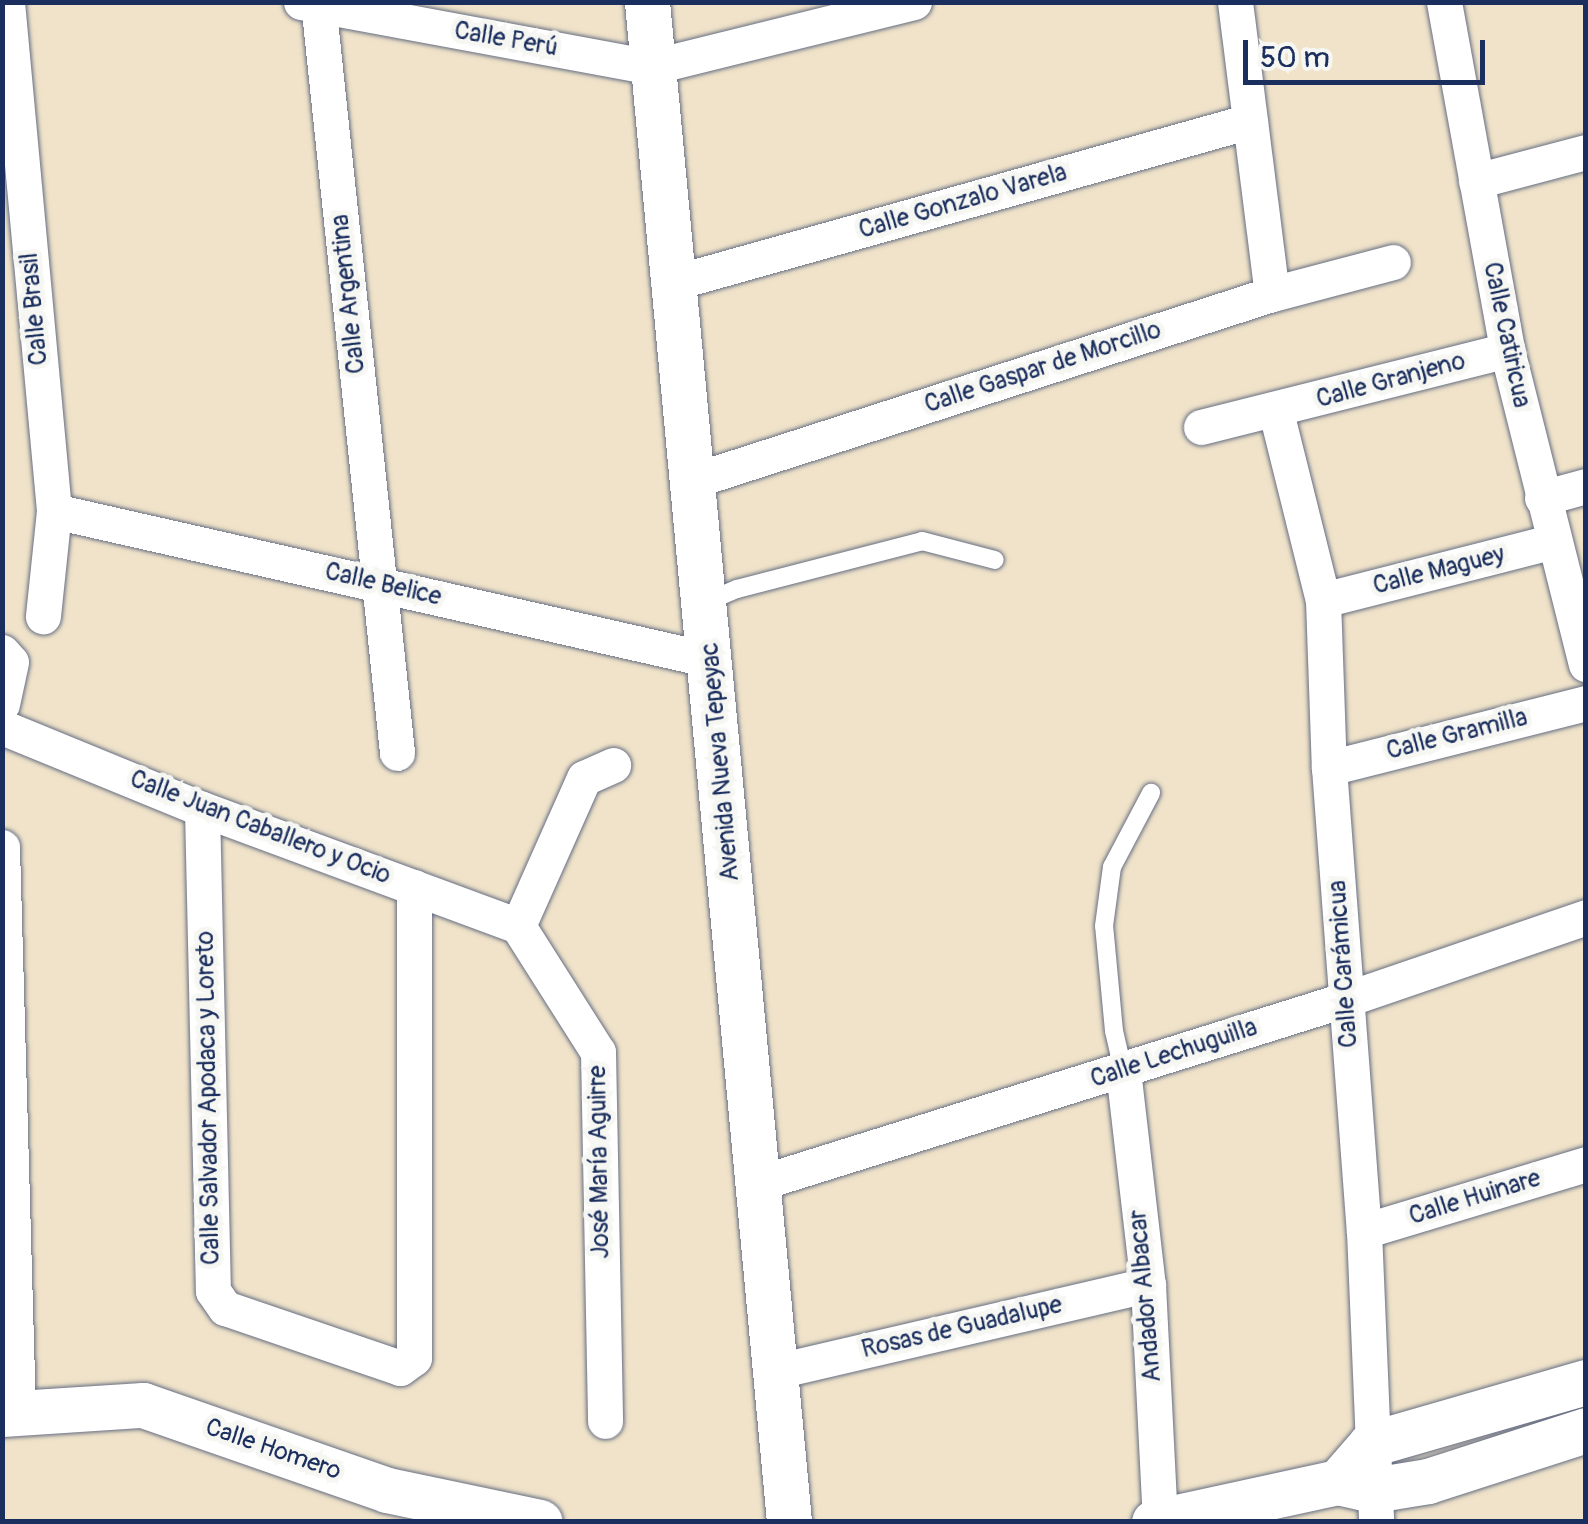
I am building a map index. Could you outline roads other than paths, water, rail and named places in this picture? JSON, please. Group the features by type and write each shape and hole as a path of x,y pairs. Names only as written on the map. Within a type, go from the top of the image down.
{"street":[{"name":"Calle Brasil","path":"6,2 54,511 42,616"},
{"name":"Avenida Nueva Tepeyac","path":"647,2 706,602 788,1522"},
{"path":"652,67 914,2"},
{"path":"1235,2 1272,294"},
{"name":"Calle Catiricua","path":"1444,2 1506,350 1586,664"},
{"name":"Calle Perú","path":"312,4 652,67"},
{"name":"Calle Argentina","path":"312,4 397,753"},
{"name":"Calle Gonzalo Varela","path":"676,282 1250,121"},
{"path":"1476,181 1586,152"},
{"name":"Calle Gaspar de Morcillo","path":"694,480 1272,294 1392,262"},
{"name":"Calle Granjeno","path":"1201,427 1276,412 1506,350"},
{"name":"Calle Carámicua","path":"1276,412 1324,600 1329,768 1364,1232 1371,1444"},
{"path":"1542,498 1586,486"},
{"name":"Calle Belice","path":"54,511 711,660"},
{"name":"Calle Maguey","path":"1324,600 1554,541"},
{"path":"2,652 11,662 2,704"},
{"name":"Calle Gramilla","path":"1329,768 1586,703"},
{"name":"Calle Juan Caballero y Ocio","path":"2,727 202,809 518,926"},
{"path":"518,926 584,778 613,765"},
{"name":"Calle Salvador Apodaca y Loreto","path":"202,809 213,1291 225,1308 400,1368 414,1358 414,887"},
{"path":"2,847 10,1414"},
{"name":"Calle Lechuguilla","path":"759,1183 1347,999 1586,917"},
{"name":"José María Aguirre","path":"518,926 598,1052 606,1421"},
{"name":"Andador Albacar","path":"1123,1070 1148,1285 1158,1521"},
{"name":"Calle Huinare","path":"1364,1232 1586,1164"},
{"name":"Rosas de Guadalupe","path":"777,1371 1148,1285"},
{"path":"1362,1498 1371,1444 1586,1382"},
{"name":"Calle Homero","path":"10,1414 143,1406 387,1490 540,1522"},
{"path":"1158,1521 1362,1498 1586,1430"}],"lane":[{"path":"706,602 737,589 922,541 995,560"},
{"path":"1123,1070 1114,1030 1104,926 1112,867 1151,792"}]}
